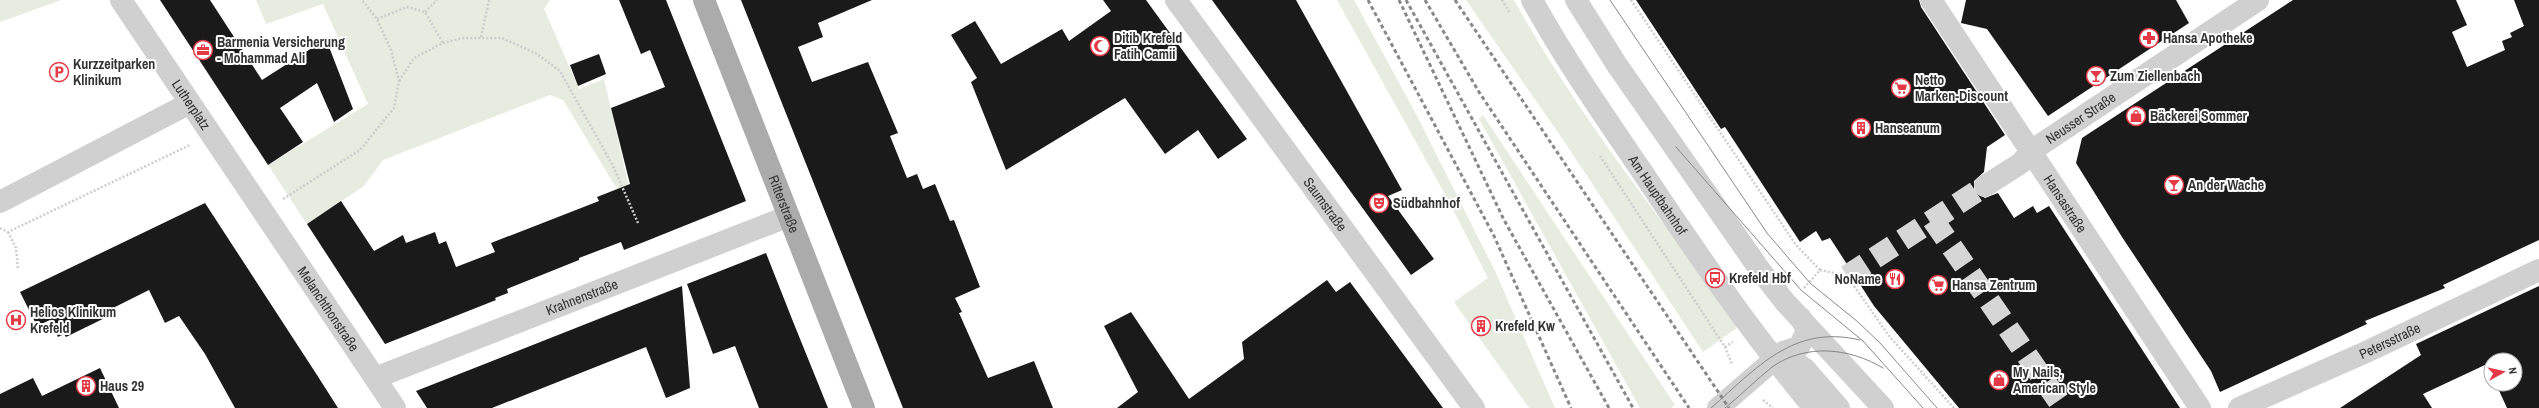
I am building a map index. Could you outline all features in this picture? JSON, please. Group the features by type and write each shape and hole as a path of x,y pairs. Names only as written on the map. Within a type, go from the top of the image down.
{"main road":[{"name":"Ritterstraße","path":"704,0 864,408"}],"street":[{"name":"Lutherplatz","path":"121,0 262,210"},
{"name":"Saumstraße","path":"1176,0 1474,408"},
{"name":"Am Hauptbahnhof","path":"1532,0 1546,26 1685,235 1746,322 1814,408"},
{"name":"Am Hauptbahnhof","path":"1537,0 1546,26"},
{"path":"1576,0 1617,65 1676,146 1760,270 1785,302 1882,408"},
{"name":"Hansastraße","path":"1931,0 2200,408"},
{"name":"Neusser Straße","path":"1985,186 2021,162 2031,151 2230,7 2258,0"},
{"path":"0,202 190,103"},
{"name":"Melanchthonstraße","path":"262,210 395,408"},
{"name":"Krahnenstraße","path":"375,378 789,216"},
{"name":"Petersstraße","path":"2239,408 2364,353 2539,270"},
{"path":"1718,408 1783,352 1799,347 1805,339 1807,331 1801,318"},
{"path":"1775,360 1801,350 1817,351 1844,365"},
{"path":"1775,360 1796,363 1805,369 1839,408"}],"path":[{"path":"362,0 377,19 391,50 399,81"},
{"path":"425,12 438,0"},
{"path":"481,37 489,0"},
{"path":"1502,0 1513,19"},
{"path":"1632,0 1791,239 1820,270"},
{"path":"377,19 407,8 425,12 444,43"},
{"path":"262,210 289,196 360,150 394,108 399,81 414,58 444,43 463,38 481,37 502,38 537,54 560,71 613,166 638,224"},
{"path":"8,232 212,134"},
{"path":"1596,149 1725,347 1730,362 1747,384"},
{"path":"0,228 8,232 16,248 18,270"},
{"path":"1847,276 1889,336 1954,408"}],"shaded area":[{"path":"0,0 61,0 0,22"},
{"path":"256,0 550,0 544,9 579,89 604,79 629,187 632,225 617,189 563,100 550,95 383,160 364,186 307,224 268,165 368,104 323,4 266,24"},
{"path":"1337,0 1354,0 1416,114 1495,271 1555,408 1529,408 1454,302 1488,278 1447,198"},
{"path":"1466,0 1514,0 1565,85 1593,126 1651,207 1741,325 1703,352 1566,144"},
{"path":"1483,115 1675,405 1671,408 1640,408 1479,119"}],"building":[{"path":"160,0 210,0 262,80 326,39 353,109 334,122 317,83 280,108 303,142 268,165"},
{"path":"619,0 666,0 746,201 624,250 621,242 579,258 579,260 507,289 508,293 495,298 496,300 385,344 307,224 341,201 374,251 403,235 406,243 435,232 439,244 446,241 456,267 495,252 491,243 599,201 597,197 630,184 611,108 665,87 650,50 641,54"},
{"path":"741,0 872,0 818,23 823,37 798,47 812,82 868,62 898,133 890,136 907,178 917,174 923,189 935,184 950,221 954,220 980,287 955,298 962,312 959,313 988,378 1034,361 1053,408 903,408"},
{"path":"1103,0 1146,0 1247,139 1218,159 1198,130 1165,154 1125,98 1006,170 971,82 977,78 951,35 975,21 1001,64 1062,29 1069,41 1111,11"},
{"name":"Südbahnhof","path":"1212,0 1296,0 1402,190 1388,196 1434,259 1411,275"},
{"path":"1636,0 1919,0 1921,7 2005,135 1987,147 1984,172 1974,181 1974,192 1985,198 1998,193 2014,218 2033,206 2037,213 2049,206 2180,408 1959,408 1874,306 1830,238 1822,241 1816,231 1800,242 1725,127 1721,129"},
{"path":"1966,0 2176,0 2189,23 2048,116 1987,29 1961,23"},
{"path":"2293,0 2456,0 2467,25 2452,32 2467,67 2505,50 2502,41 2512,37 2510,33 2524,26 2514,0 2539,0 2539,240 2443,285 2445,288 2365,321 2367,324 2220,392 2211,371 2122,237 2076,163 2082,138"},
{"path":"599,54 606,74 578,86 570,65"},
{"path":"205,203 338,408 235,408 205,354 179,316 165,323 149,290 115,307 117,312 66,337 64,334 58,337 50,320 37,326 20,292"},
{"path":"766,253 828,408 759,408 735,346 713,354 687,284"},
{"path":"1327,280 1336,292 1350,282 1443,408 1117,408 1138,392 1104,326 1131,312 1189,399 1244,359 1242,342"},
{"path":"682,286 690,388 666,398 646,347 492,408 427,408 416,391"},
{"path":"2539,286 2539,408 2507,408 2500,392 2523,392 2523,352 2483,352 2483,366 2423,394 2432,408 2340,408 2421,355 2416,344"},
{"name":"Haus 29","path":"100,368 119,408 0,408 0,394 33,378 42,396"}],"tunnel":[{"path":"1847,276 1985,186"},
{"path":"1933,220 2062,406 2059,408"}],"tram line":[{"path":"1610,0 1767,233 1810,283 1858,322 1881,344 1937,408"},
{"path":"1676,147 1801,290 1863,341 1923,408"},
{"path":"1711,408 1744,378 1761,365 1778,353 1796,344 1815,338 1836,337 1860,340"},
{"path":"1725,408 1772,367 1785,359 1799,354 1813,351 1842,353 1857,356 1883,368"}],"railway":[{"path":"1368,0 1494,236 1571,408"},
{"path":"1399,0 1504,220 1609,408"},
{"path":"1406,0 1633,408"},
{"path":"1425,0 1479,92 1689,408"},
{"path":"1455,0 1729,408"}],"place":[{"name":"Hansa Apotheke","path":"2149,38"},
{"name":"Ditib Krefeld Fatih Camii","path":"1100,46"},
{"name":"Barmenia Versicherung - Mohammad Ali","path":"203,50"},
{"name":"Kurzzeitparken Klinikum","path":"59,72"},
{"name":"Zum Ziellenbach","path":"2096,76"},
{"name":"Netto Marken-Discount","path":"1901,88"},
{"name":"Bäckerei Sommer","path":"2136,116"},
{"name":"Hanseanum","path":"1861,128"},
{"name":"An der Wache","path":"2174,185"},
{"name":"Südbahnhof","path":"1379,203"},
{"name":"Krefeld Hbf","path":"1715,278"},
{"name":"NoName","path":"1895,279"},
{"name":"Hansa Zentrum","path":"1938,285"},
{"name":"Helios Klinikum Krefeld","path":"16,320"},
{"name":"Krefeld Kw","path":"1481,326"},
{"name":"My Nails, American Style","path":"1999,380"},
{"name":"Haus 29","path":"86,386"}]}
